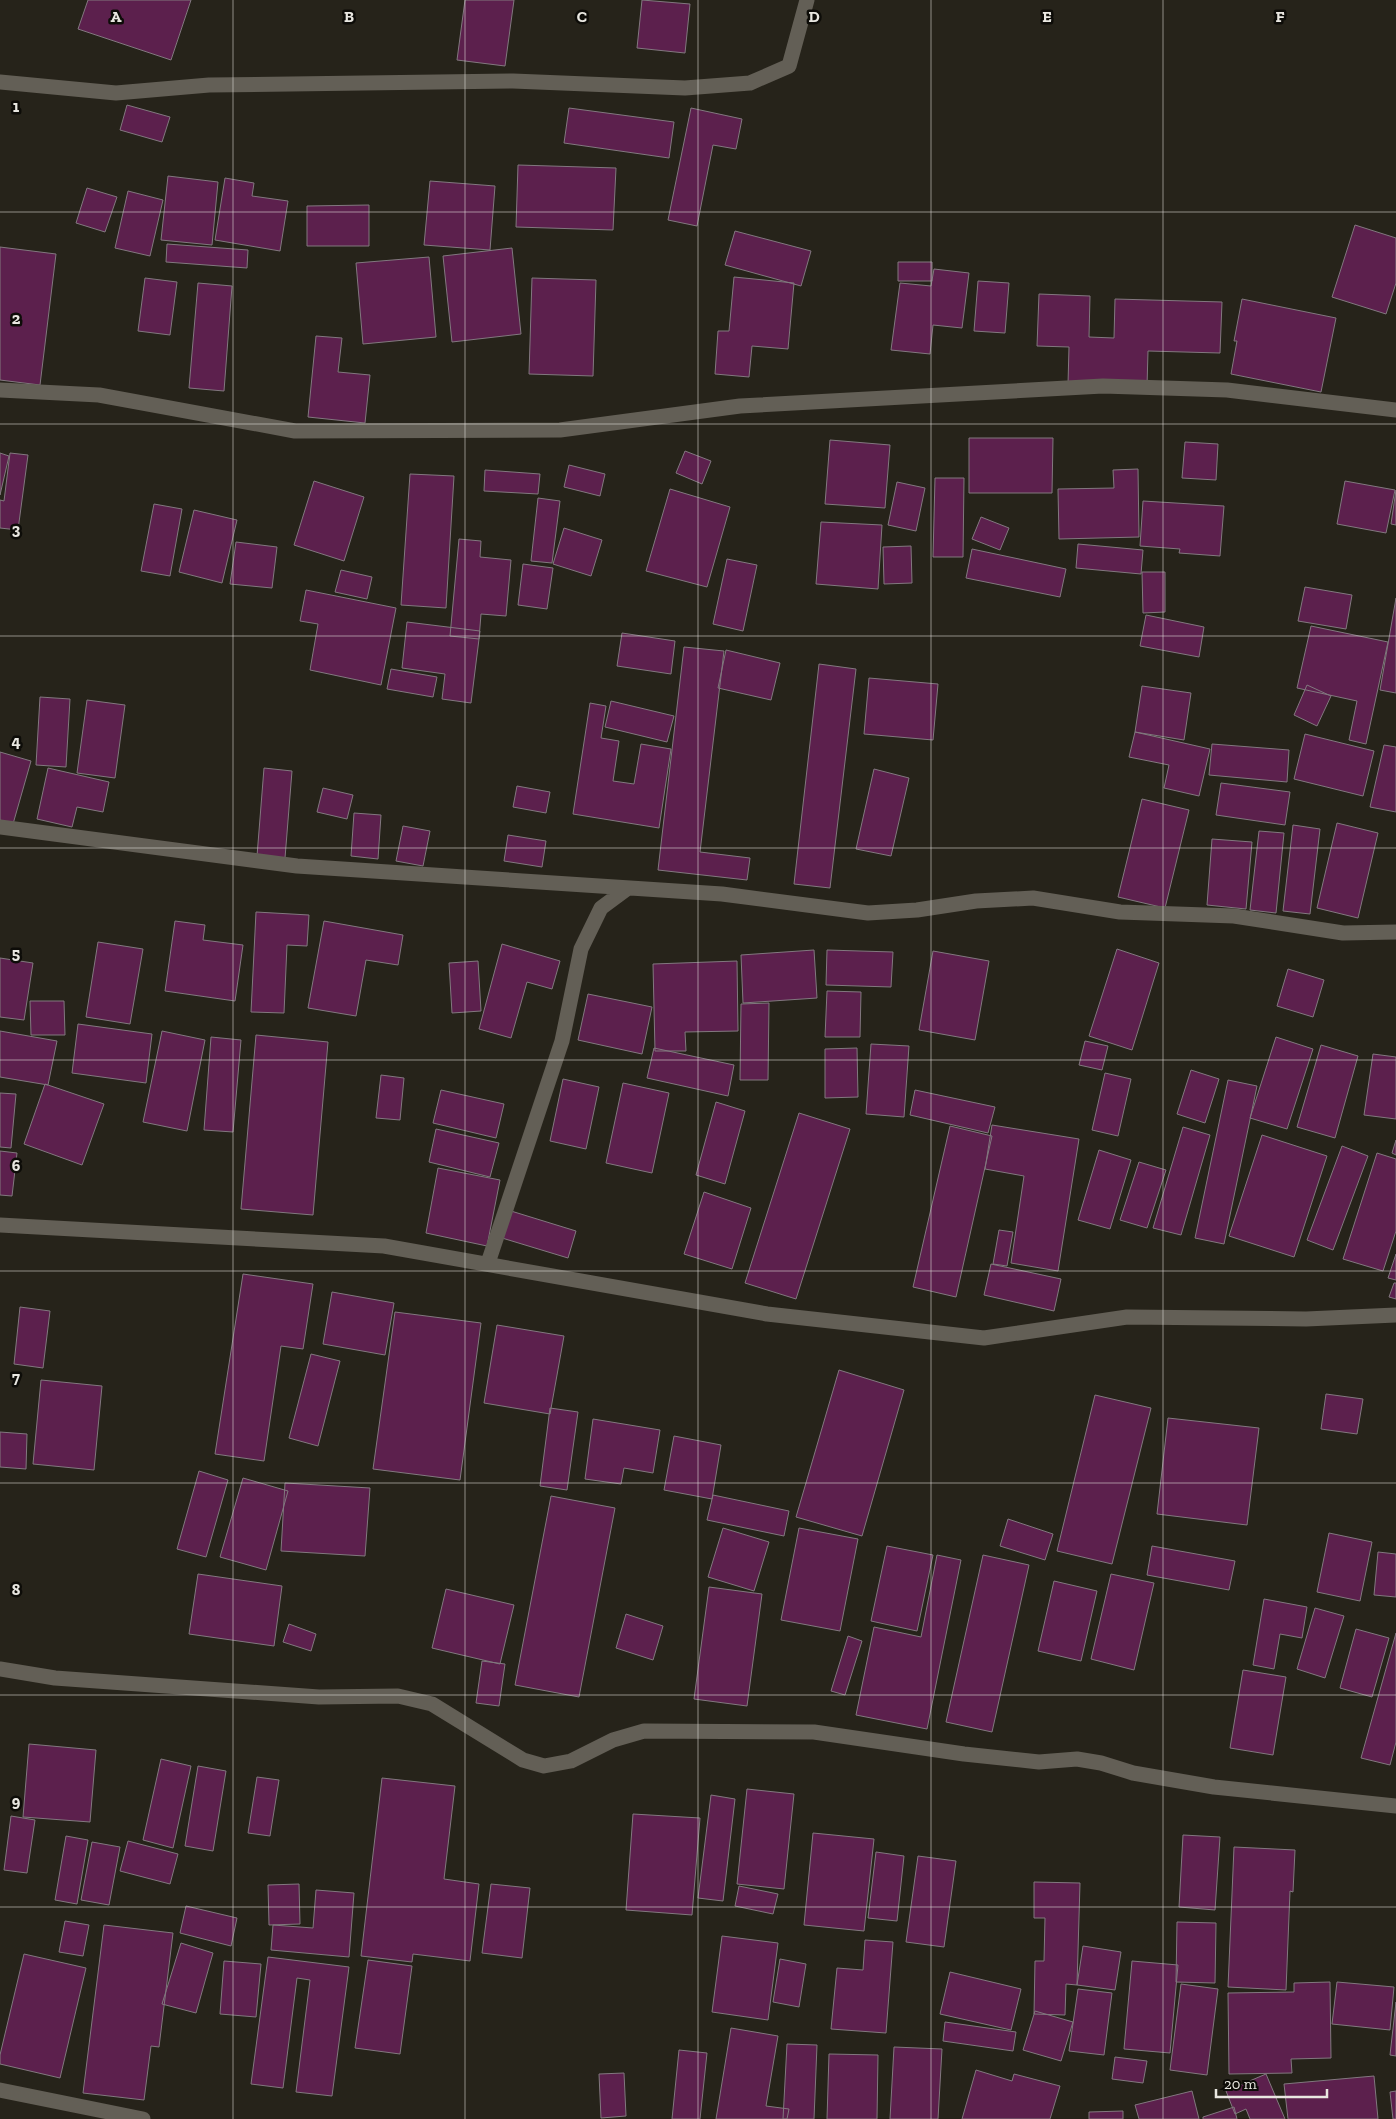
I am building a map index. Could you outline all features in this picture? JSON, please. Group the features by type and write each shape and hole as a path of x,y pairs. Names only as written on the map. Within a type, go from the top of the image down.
{"street":[{"path":"0,82 116,93 209,85 513,81 685,88 750,83 789,66 807,0"},
{"path":"0,390 100,395 295,431 560,430 740,406 1103,386 1226,390 1396,410"},
{"path":"0,827 297,866 722,894 868,913 917,910 976,901 1033,898 1120,912 1234,916 1343,933 1396,932"},
{"path":"488,1263 562,1041 581,949 601,908 628,888"},
{"path":"0,1225 384,1246 767,1314 984,1338 1127,1317 1306,1319 1396,1315"},
{"path":"0,1669 55,1678 319,1697 398,1696 432,1704 523,1760 544,1766 572,1761 613,1740 644,1731 814,1732 973,1755 1039,1762 1077,1759 1101,1763 1133,1773 1214,1787 1396,1806"},
{"path":"0,2090 143,2119"}],"building":[{"path":"88,0 191,0 171,60 78,29"},
{"path":"465,0 514,0 505,66 457,60"},
{"path":"642,0 690,4 685,53 637,48"},
{"path":"127,105 170,117 162,142 120,130"},
{"path":"569,108 674,122 669,158 564,143"},
{"path":"691,108 742,119 736,149 713,145 697,226 668,220"},
{"path":"518,165 616,168 613,230 516,227"},
{"path":"168,176 218,182 212,245 161,240"},
{"path":"225,178 254,183 252,196 288,201 280,251 215,240"},
{"path":"430,181 495,186 490,250 424,245"},
{"path":"87,188 117,197 105,232 76,223"},
{"path":"128,191 163,200 150,256 115,248"},
{"path":"369,205 369,246 307,246 307,206"},
{"path":"1355,225 1396,238 1396,283 1386,314 1332,297"},
{"path":"735,231 811,251 801,286 725,265"},
{"path":"167,244 248,250 247,268 166,262"},
{"path":"0,247 56,254 40,385 0,380"},
{"path":"512,248 521,334 452,342 443,256"},
{"path":"429,257 436,337 363,344 356,263"},
{"path":"898,262 932,262 932,281 898,281"},
{"path":"934,269 969,273 962,328 933,325 930,354 891,350 900,283 931,286"},
{"path":"734,277 794,283 788,349 752,346 749,377 715,374 718,331 729,331"},
{"path":"145,278 177,282 170,335 138,331"},
{"path":"532,278 596,280 593,376 529,374"},
{"path":"978,281 1009,283 1005,333 974,331"},
{"path":"198,283 232,286 224,391 189,388"},
{"path":"1039,294 1090,296 1089,337 1114,338 1115,299 1222,302 1220,353 1148,351 1147,387 1068,384 1069,347 1037,346"},
{"path":"1242,299 1336,318 1321,392 1231,374 1237,341 1234,341"},
{"path":"316,336 342,338 338,372 370,375 365,423 308,417"},
{"path":"969,438 1053,438 1052,493 969,493"},
{"path":"830,440 890,445 885,508 825,504"},
{"path":"1185,442 1218,444 1216,480 1182,478"},
{"path":"685,451 711,461 702,484 676,473"},
{"path":"0,453 9,456 0,495"},
{"path":"10,453 28,455 18,530 0,528 0,500 4,501"},
{"path":"569,465 605,474 600,496 564,487"},
{"path":"1138,469 1139,537 1059,539 1058,489 1114,488 1113,470"},
{"path":"485,470 540,474 538,494 484,491"},
{"path":"410,474 454,476 446,608 401,605"},
{"path":"935,478 964,478 963,557 933,557"},
{"path":"314,481 364,497 344,561 294,545"},
{"path":"1345,481 1395,490 1386,533 1337,524"},
{"path":"897,482 925,488 916,531 888,525"},
{"path":"670,489 730,507 707,587 646,571"},
{"path":"1396,490 1396,525 1391,524"},
{"path":"538,498 560,501 552,563 531,561"},
{"path":"1143,501 1224,506 1220,556 1179,553 1180,549 1140,546"},
{"path":"154,504 182,509 170,576 141,571"},
{"path":"194,510 237,520 222,583 179,572"},
{"path":"981,517 1009,528 1000,550 972,539"},
{"path":"821,522 882,525 878,589 816,584"},
{"path":"564,528 602,540 591,576 553,564"},
{"path":"459,539 481,541 480,557 511,560 506,616 481,614 479,639 450,636"},
{"path":"236,542 277,547 272,588 230,584"},
{"path":"1078,544 1143,550 1141,574 1076,568"},
{"path":"911,546 912,583 884,584 883,547"},
{"path":"972,549 1066,569 1060,597 966,578"},
{"path":"727,559 757,565 743,631 713,624"},
{"path":"523,564 553,568 547,609 518,605"},
{"path":"341,570 372,577 367,599 335,592"},
{"path":"1142,572 1165,572 1165,612 1143,613"},
{"path":"1305,587 1352,595 1346,629 1298,621"},
{"path":"306,590 396,608 381,685 310,670 318,624 300,621"},
{"path":"1396,598 1396,693 1380,690"},
{"path":"1146,615 1204,627 1199,657 1140,646"},
{"path":"407,622 480,631 471,703 442,699 445,674 402,668"},
{"path":"1311,626 1388,642 1366,744 1349,740 1357,701 1297,688"},
{"path":"622,633 675,641 671,674 617,666"},
{"path":"684,647 724,651 700,852 750,858 747,880 658,870"},
{"path":"726,650 780,663 771,700 718,688"},
{"path":"819,664 856,669 830,888 794,884"},
{"path":"391,669 437,677 433,697 387,689"},
{"path":"869,678 938,684 933,740 864,734"},
{"path":"1307,685 1331,696 1317,726 1294,715"},
{"path":"1142,686 1191,693 1184,740 1135,732"},
{"path":"40,697 70,699 66,767 36,765"},
{"path":"87,700 125,705 115,778 77,773"},
{"path":"611,701 674,716 667,742 605,727"},
{"path":"590,703 606,706 601,738 619,741 613,781 634,784 641,744 671,749 659,828 573,814"},
{"path":"1135,732 1210,749 1199,796 1164,788 1169,765 1129,757"},
{"path":"1305,734 1374,751 1363,796 1294,779"},
{"path":"1212,744 1289,750 1287,782 1209,775"},
{"path":"1384,745 1396,747 1396,812 1370,807"},
{"path":"0,752 31,761 13,824 0,820"},
{"path":"48,768 109,782 103,812 77,807 72,827 37,819"},
{"path":"264,768 292,771 285,858 257,856"},
{"path":"874,769 909,778 891,856 856,849"},
{"path":"1221,783 1290,792 1285,825 1216,815"},
{"path":"517,786 550,792 546,813 513,807"},
{"path":"323,788 353,795 347,819 317,812"},
{"path":"1142,799 1189,810 1165,908 1118,897"},
{"path":"354,813 381,815 378,859 351,856"},
{"path":"1337,823 1378,833 1358,918 1317,908"},
{"path":"1293,825 1320,829 1310,914 1283,911"},
{"path":"403,826 430,831 423,866 396,861"},
{"path":"1259,831 1284,833 1276,913 1250,910"},
{"path":"508,835 546,841 542,867 504,861"},
{"path":"1212,839 1252,842 1246,909 1207,905"},
{"path":"256,912 309,915 307,946 287,945 284,1013 251,1012"},
{"path":"175,921 205,925 203,940 243,945 235,1001 165,991"},
{"path":"324,921 403,935 398,965 366,960 356,1016 308,1008"},
{"path":"98,942 143,949 130,1024 86,1017"},
{"path":"502,944 560,961 552,989 527,982 511,1038 479,1029"},
{"path":"1117,949 1159,963 1132,1050 1089,1036"},
{"path":"814,950 817,998 743,1003 741,955"},
{"path":"827,950 893,952 891,987 826,985"},
{"path":"933,951 989,961 975,1040 919,1030"},
{"path":"0,958 33,963 24,1020 0,1017"},
{"path":"478,961 481,1011 452,1013 449,963"},
{"path":"737,961 738,1031 685,1032 686,1051 655,1051 653,964"},
{"path":"1288,969 1324,980 1313,1017 1277,1006"},
{"path":"827,991 861,992 860,1037 825,1037"},
{"path":"588,994 652,1007 642,1054 578,1040"},
{"path":"30,1001 64,1001 65,1035 31,1035"},
{"path":"769,1003 768,1080 740,1080 741,1004"},
{"path":"78,1024 152,1034 146,1083 72,1073"},
{"path":"0,1031 57,1041 48,1085 0,1077"},
{"path":"162,1031 205,1040 187,1131 143,1122"},
{"path":"256,1035 328,1042 313,1215 241,1209"},
{"path":"211,1037 241,1040 233,1132 204,1130"},
{"path":"1276,1037 1313,1049 1287,1129 1250,1118"},
{"path":"1085,1041 1108,1046 1102,1070 1079,1065"},
{"path":"871,1044 909,1046 904,1117 866,1114"},
{"path":"1321,1045 1358,1056 1335,1138 1297,1127"},
{"path":"654,1048 734,1065 728,1096 647,1078"},
{"path":"857,1048 858,1097 825,1098 825,1049"},
{"path":"1373,1054 1396,1057 1396,1119 1364,1115"},
{"path":"1191,1070 1219,1079 1205,1123 1177,1114"},
{"path":"1105,1073 1131,1079 1118,1136 1092,1130"},
{"path":"381,1075 404,1078 400,1120 376,1118"},
{"path":"563,1079 599,1087 586,1149 550,1141"},
{"path":"1228,1080 1257,1086 1224,1244 1195,1238"},
{"path":"623,1083 669,1093 652,1173 606,1163"},
{"path":"45,1084 104,1104 82,1165 24,1144"},
{"path":"441,1090 504,1104 496,1138 433,1123"},
{"path":"915,1090 995,1107 988,1133 910,1115"},
{"path":"0,1093 16,1094 11,1148 0,1147"},
{"path":"716,1102 745,1111 725,1184 696,1175"},
{"path":"799,1113 850,1129 796,1299 745,1283"},
{"path":"992,1125 1079,1139 1058,1271 1011,1263 1024,1176 985,1169"},
{"path":"950,1126 992,1136 956,1297 913,1287"},
{"path":"1183,1127 1210,1135 1181,1235 1153,1228"},
{"path":"436,1129 499,1143 490,1177 429,1162"},
{"path":"1262,1135 1327,1156 1294,1257 1229,1236"},
{"path":"1396,1140 1396,1155 1392,1153"},
{"path":"1342,1146 1368,1156 1333,1250 1307,1240"},
{"path":"1099,1150 1131,1160 1110,1229 1078,1220"},
{"path":"0,1151 17,1153 12,1196 0,1195"},
{"path":"1377,1153 1396,1159 1396,1231 1383,1271 1343,1259"},
{"path":"1139,1162 1166,1170 1147,1228 1120,1220"},
{"path":"438,1168 500,1180 487,1246 426,1233"},
{"path":"704,1192 751,1208 732,1269 684,1254"},
{"path":"511,1211 576,1231 568,1258 502,1238"},
{"path":"999,1230 1013,1232 1007,1266 993,1264"},
{"path":"1396,1254 1396,1280 1388,1278"},
{"path":"991,1264 1061,1279 1054,1311 984,1295"},
{"path":"243,1274 313,1284 303,1349 281,1346 264,1461 215,1454"},
{"path":"1394,1283 1396,1283 1396,1299 1389,1297"},
{"path":"332,1292 394,1303 385,1355 323,1344"},
{"path":"20,1307 50,1311 43,1368 14,1364"},
{"path":"395,1312 481,1323 460,1480 373,1469"},
{"path":"497,1325 564,1336 550,1414 484,1403"},
{"path":"311,1354 340,1361 318,1446 289,1438"},
{"path":"839,1370 904,1390 862,1536 796,1517"},
{"path":"41,1380 102,1386 94,1470 33,1464"},
{"path":"1326,1394 1363,1399 1357,1434 1321,1429"},
{"path":"1095,1395 1151,1408 1112,1564 1057,1551"},
{"path":"550,1408 578,1412 567,1490 540,1486"},
{"path":"1168,1418 1259,1428 1247,1525 1157,1514"},
{"path":"593,1419 660,1430 653,1473 624,1468 621,1484 585,1479"},
{"path":"0,1432 27,1434 26,1469 0,1467"},
{"path":"674,1436 721,1445 712,1499 664,1490"},
{"path":"199,1471 228,1480 206,1557 177,1549"},
{"path":"243,1478 288,1491 266,1570 220,1557"},
{"path":"285,1483 370,1488 365,1556 281,1551"},
{"path":"713,1495 789,1511 784,1536 707,1520"},
{"path":"551,1496 615,1508 579,1697 515,1685"},
{"path":"1008,1519 1053,1534 1045,1560 1000,1546"},
{"path":"723,1528 769,1542 754,1591 708,1577"},
{"path":"799,1528 858,1539 840,1631 781,1620"},
{"path":"1329,1533 1372,1542 1360,1601 1317,1592"},
{"path":"887,1546 933,1555 917,1631 871,1621"},
{"path":"1152,1546 1235,1561 1229,1590 1147,1575"},
{"path":"1378,1552 1396,1554 1396,1597 1374,1595"},
{"path":"937,1555 961,1560 927,1729 856,1715 874,1627 921,1637"},
{"path":"983,1555 1029,1565 992,1732 946,1722"},
{"path":"198,1574 282,1586 274,1646 189,1634"},
{"path":"1111,1574 1154,1583 1134,1670 1091,1659"},
{"path":"1054,1581 1097,1591 1081,1661 1038,1651"},
{"path":"709,1587 762,1594 747,1706 694,1699"},
{"path":"446,1589 514,1605 500,1664 432,1648"},
{"path":"1264,1599 1307,1607 1302,1638 1280,1634 1274,1669 1253,1665"},
{"path":"1315,1608 1344,1616 1325,1678 1297,1669"},
{"path":"626,1614 663,1626 653,1660 616,1648"},
{"path":"289,1624 316,1634 311,1651 283,1642"},
{"path":"1356,1629 1389,1638 1372,1697 1340,1688"},
{"path":"1396,1633 1396,1742 1390,1765 1361,1758"},
{"path":"848,1636 862,1641 845,1695 831,1691"},
{"path":"482,1661 505,1664 499,1706 476,1703"},
{"path":"1243,1670 1286,1677 1273,1755 1230,1748"},
{"path":"29,1744 96,1750 90,1822 23,1817"},
{"path":"161,1759 191,1766 173,1848 143,1840"},
{"path":"198,1766 226,1771 213,1851 185,1846"},
{"path":"257,1777 279,1780 270,1836 248,1833"},
{"path":"382,1778 455,1786 444,1879 479,1884 470,1961 413,1954 412,1962 361,1956"},
{"path":"747,1789 794,1794 784,1889 737,1884"},
{"path":"711,1795 735,1799 723,1901 698,1898"},
{"path":"633,1814 700,1818 692,1915 626,1910"},
{"path":"11,1816 35,1820 27,1873 4,1870"},
{"path":"813,1833 874,1839 864,1931 804,1925"},
{"path":"1183,1835 1220,1837 1215,1910 1179,1907"},
{"path":"66,1836 88,1840 77,1904 55,1900"},
{"path":"128,1841 178,1854 170,1884 120,1871"},
{"path":"92,1842 120,1847 109,1905 81,1900"},
{"path":"1234,1847 1295,1850 1293,1892 1290,1891 1286,1990 1228,1987"},
{"path":"876,1852 904,1856 897,1921 868,1918"},
{"path":"918,1856 956,1861 944,1947 906,1942"},
{"path":"1034,1882 1080,1883 1077,1985 1066,1984 1065,2015 1034,2014 1035,1961 1044,1961 1045,1918 1034,1918"},
{"path":"299,1884 300,1924 269,1925 268,1885"},
{"path":"491,1884 530,1888 522,1958 482,1953"},
{"path":"739,1886 778,1894 773,1914 735,1906"},
{"path":"316,1890 354,1893 349,1957 271,1950 273,1925 313,1928"},
{"path":"186,1906 237,1918 231,1946 180,1933"},
{"path":"65,1921 89,1925 83,1956 59,1952"},
{"path":"1177,1922 1216,1923 1215,1983 1176,1982"},
{"path":"104,1925 173,1933 159,2047 151,2046 144,2100 83,2093"},
{"path":"722,1936 778,1943 768,2020 712,2012"},
{"path":"865,1940 893,1942 886,2033 831,2029 837,1968 863,1970"},
{"path":"181,1943 213,1953 196,2013 162,2004"},
{"path":"1083,1946 1121,1952 1115,1990 1077,1985"},
{"path":"24,1954 86,1968 60,2078 0,2064 0,2055"},
{"path":"268,1957 349,1967 332,2096 296,2092 310,1980 297,1978 283,2088 251,2084"},
{"path":"780,1959 806,1964 799,2007 773,2002"},
{"path":"368,1960 412,1966 400,2054 355,2048"},
{"path":"224,1961 261,1964 256,2017 220,2014"},
{"path":"1132,1961 1178,1965 1170,2053 1124,2049"},
{"path":"950,1972 1021,1989 1011,2030 940,2014"},
{"path":"1330,1982 1331,2058 1291,2059 1292,2073 1229,2074 1228,1993 1294,1992 1294,1983"},
{"path":"1337,1982 1394,1987 1390,2030 1332,2024"},
{"path":"1181,1984 1218,1989 1207,2075 1170,2070"},
{"path":"1078,1989 1112,1993 1104,2055 1069,2051"},
{"path":"1396,2002 1396,2056 1390,2055"},
{"path":"1035,2011 1073,2022 1061,2061 1023,2050"},
{"path":"945,2022 1016,2032 1013,2051 943,2041"},
{"path":"731,2028 778,2036 766,2106 789,2109 787,2119 716,2119"},
{"path":"787,2044 817,2045 814,2119 783,2119"},
{"path":"894,2047 942,2049 938,2119 890,2119"},
{"path":"679,2050 707,2053 700,2119 672,2119"},
{"path":"829,2054 878,2055 877,2119 827,2119"},
{"path":"1115,2057 1147,2061 1143,2083 1112,2079"},
{"path":"976,2070 1012,2081 1014,2074 1060,2086 1050,2119 962,2119"},
{"path":"624,2073 626,2116 601,2118 599,2074"},
{"path":"1266,2074 1285,2119 1250,2119 1246,2109 1235,2114 1226,2091"},
{"path":"1374,2076 1378,2119 1288,2119 1284,2084"},
{"path":"1192,2091 1199,2119 1139,2119 1135,2105"},
{"path":"1396,2091 1396,2119 1393,2119 1390,2092"},
{"path":"1234,2107 1237,2119 1203,2119 1203,2117"},
{"path":"1123,2111 1123,2119 1089,2119 1089,2112"}]}
